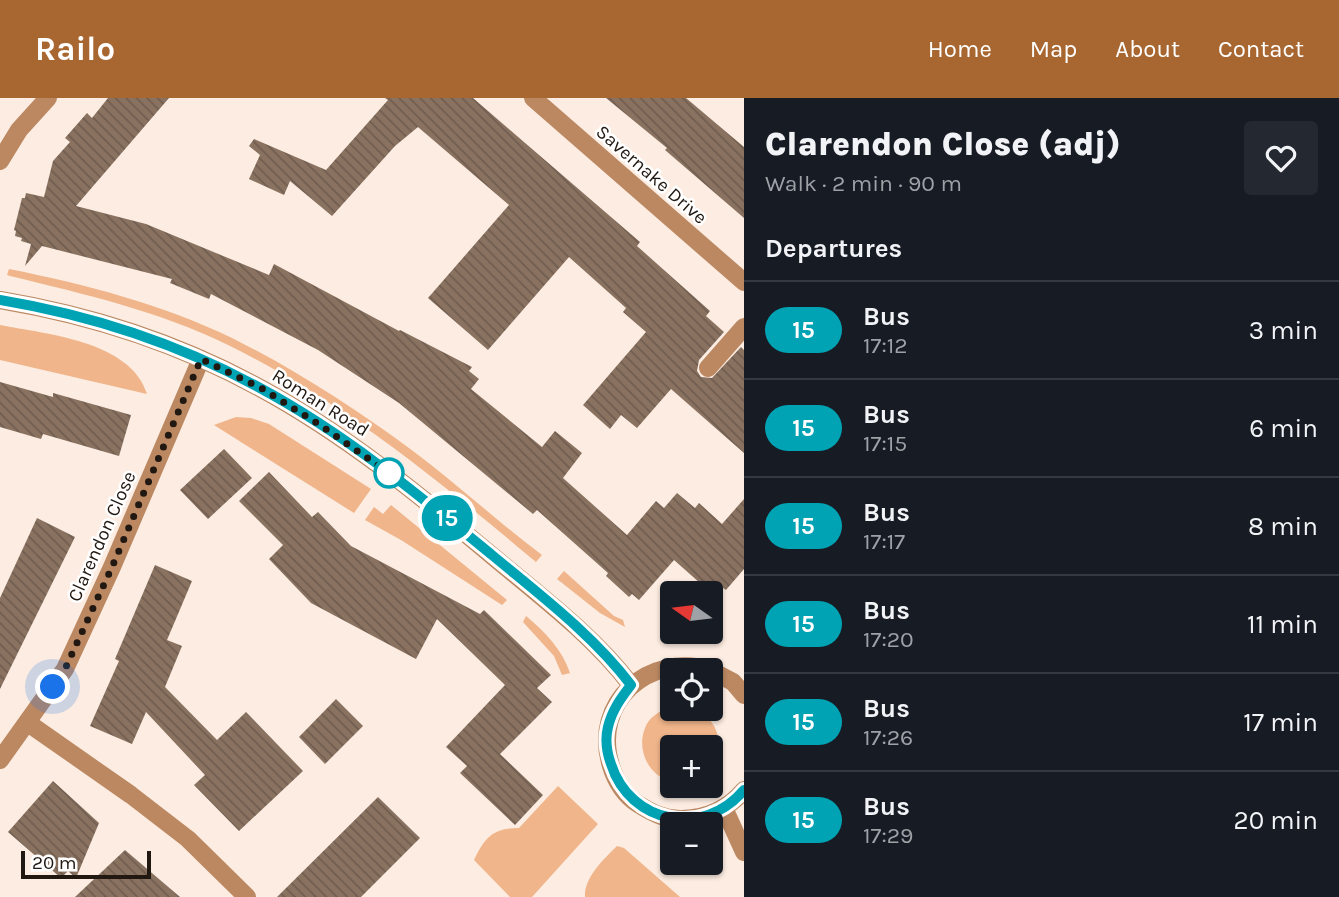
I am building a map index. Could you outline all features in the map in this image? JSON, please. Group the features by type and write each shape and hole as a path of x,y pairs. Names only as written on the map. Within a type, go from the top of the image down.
{"street":[{"path":"0,161 19,130 48,98"},
{"name":"Savernake Drive","path":"533,98 744,282"},
{"name":"Roman Road","path":"0,300 42,307 128,331 201,359 261,388 320,425 428,502 613,661 631,685"},
{"path":"708,368 744,327"},
{"name":"Clarendon Close","path":"0,760 65,669 201,359"},
{"path":"660,670 631,685 616,705 607,729 607,755 615,778 630,799 651,813 676,819 701,818 724,808 744,790"},
{"path":"723,675 740,682"},
{"path":"28,723 131,795 188,839 247,897"},
{"path":"724,808 744,852"}],"shaded area":[{"path":"9,269 94,288 150,305 205,326 256,350 391,435 542,555 536,562 388,444 311,391 270,367 175,322 121,304 10,276 7,275"},
{"path":"0,325 63,337 106,351 124,362 138,376 147,394 0,360"},
{"path":"236,417 251,418 269,424 371,489 354,513 214,425"},
{"path":"391,505 507,600 502,605 365,520 374,507 383,514"},
{"path":"564,571 614,616 623,620 625,627 600,613 557,579"},
{"path":"526,616 552,642 570,673 562,675 554,656 523,622"},
{"path":"660,712 660,721 710,721 717,735 660,735 660,776 646,761 642,745 645,728"},
{"path":"558,786 598,824 532,897 510,897 474,860 491,835 510,828 519,828"},
{"path":"617,846 624,848 680,897 585,897 591,876"}],"building":[{"path":"108,98 169,98 76,206 146,224 269,275 274,264 472,367 469,371 479,379 471,389 542,447 555,431 582,453 563,478 627,535 656,501 664,508 677,493 695,508 699,503 722,524 744,499 744,569 726,590 723,588 723,581 698,581 674,560 639,600 632,594 629,597 606,576 608,573 537,510 533,514 399,403 318,350 211,294 209,299 170,283 172,279 42,246 25,266 31,244 21,241 22,238 15,236 14,230 22,198 25,198 26,193 44,197 53,161 70,142 65,138 87,113 92,118"},
{"path":"385,98 473,98 640,242 637,246 710,311 706,316 724,332 699,360 697,371 701,377 712,378 741,347 744,350 744,453 671,389 637,428 621,415 610,429 583,405 646,332 623,312 626,308 569,257 488,350 428,298 509,205 418,127 395,146 332,216 290,181 284,195 249,179 260,155 249,146 254,139 326,170 388,100"},
{"path":"606,98 686,98 744,147 744,218 665,150 667,148"},
{"path":"0,382 53,397 53,393 131,415 119,456 43,434 41,439 0,427"},
{"path":"224,449 252,478 208,519 180,490"},
{"path":"269,472 312,517 318,512 351,546 480,614 484,610 551,675 537,688 552,702 500,754 543,795 515,825 460,773 467,766 446,747 505,685 437,619 416,659 311,603 269,559 283,545 239,501"},
{"path":"37,518 75,537 0,689 0,598"},
{"path":"155,565 192,581 167,640 182,646 165,687 217,740 246,712 303,771 239,831 194,785 205,775 146,712 132,744 90,726 119,661 115,659"},
{"path":"336,699 363,726 325,764 299,737"},
{"path":"53,781 99,823 76,878 68,871 61,878 8,832"},
{"path":"378,797 420,838 361,897 277,897"},
{"path":"125,850 180,897 75,897"}],"bus line":[{"name":"15","path":"0,300 42,307 128,331 201,359 261,388 320,425 428,502 613,661 631,685 616,705 607,729 607,755 615,778 630,799 651,813 676,819 701,818 724,808 744,790"}],"route":[{"path":"53,687 65,669 112,567 201,359 261,388 389,473"}]}
